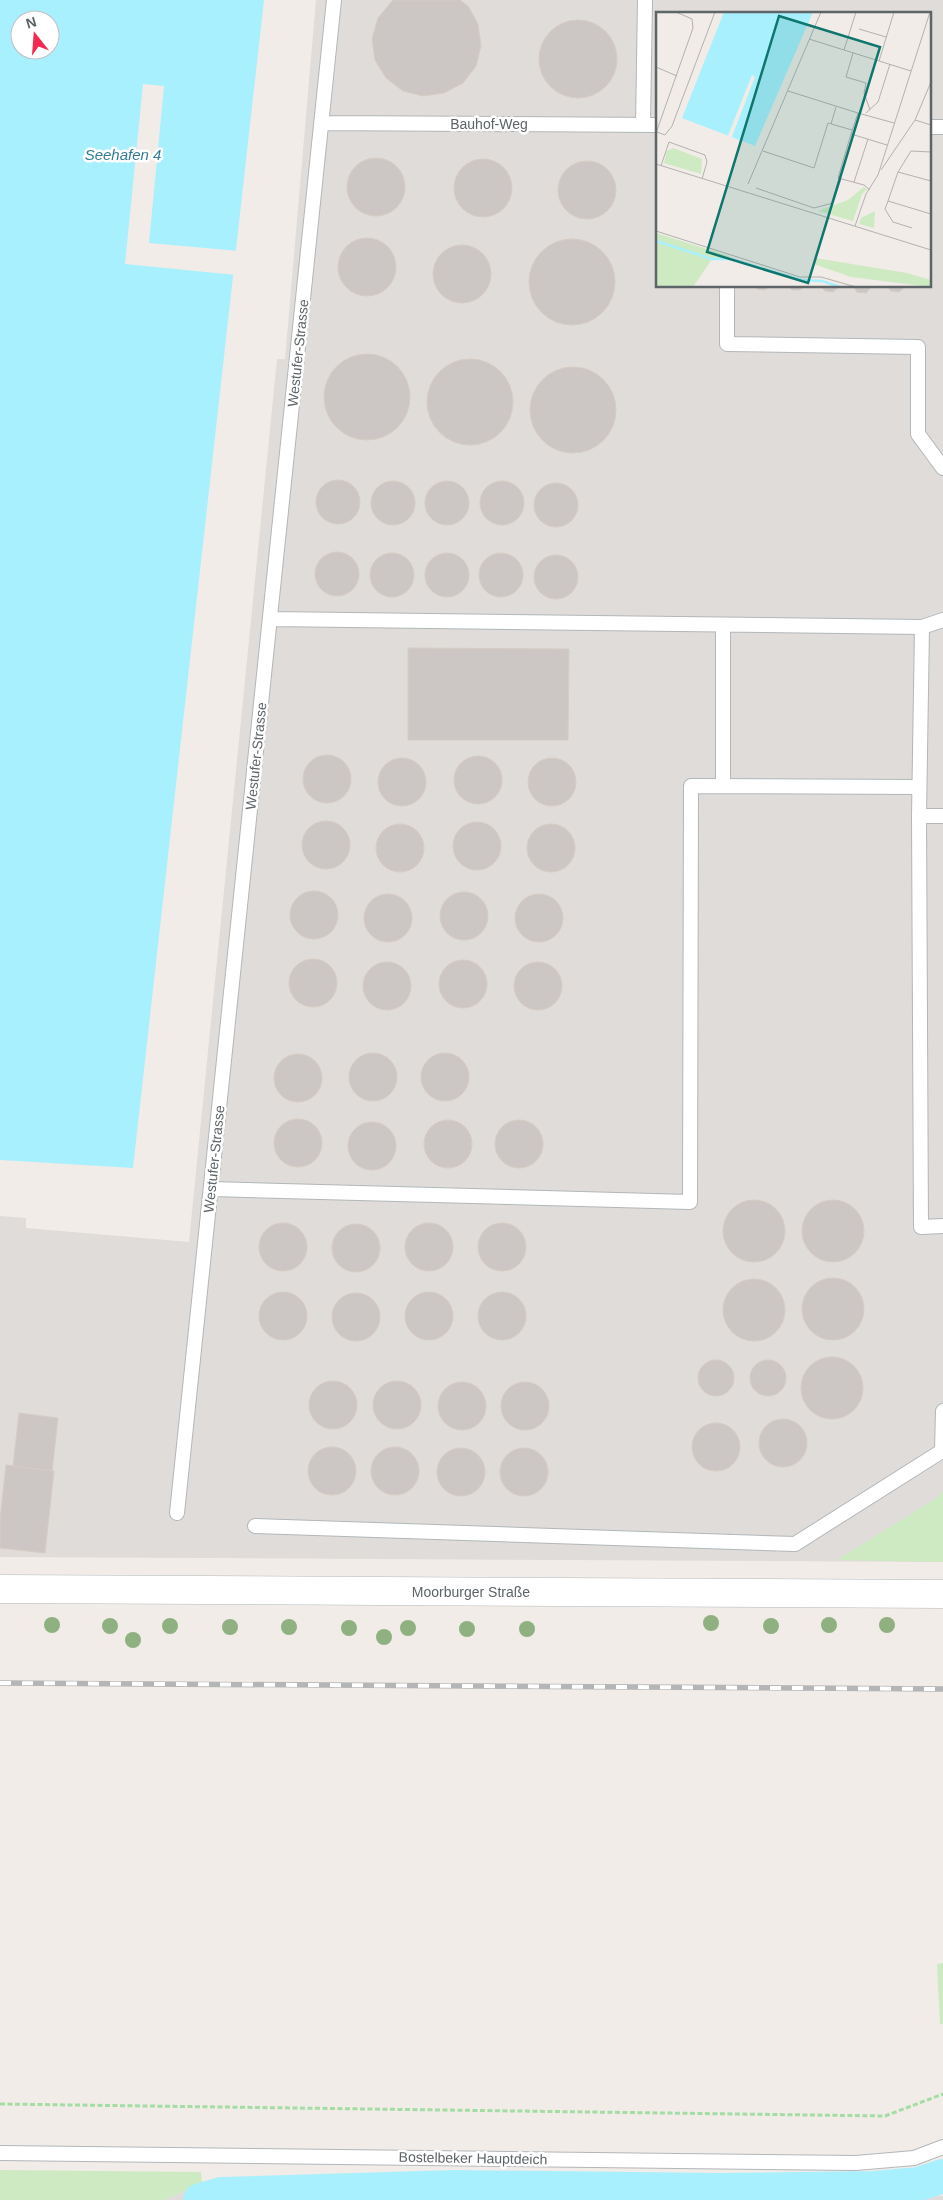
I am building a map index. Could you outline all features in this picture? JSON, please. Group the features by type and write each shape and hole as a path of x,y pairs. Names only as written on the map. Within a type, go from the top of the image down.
{"main road":[{"name":"Moorburger Straße","path":"0,1589 943,1594"}],"lane":[{"name":"Westufer-Strasse","path":"177,1512 334,0"},
{"path":"645,0 650,125"},
{"name":"Bauhof-Weg","path":"321,124 650,125"},
{"path":"930,127 943,127"},
{"path":"727,288 727,344 918,347 918,434 943,468"},
{"path":"270,619 922,627 943,620"},
{"path":"723,625 723,786"},
{"path":"922,627 919,786 921,1227 943,1226"},
{"path":"211,1190 690,1202 691,786 919,786"},
{"path":"919,816 943,816"},
{"path":"255,1526 795,1544 942,1451 943,1411"},
{"name":"Bostelbeker Hauptdeich","path":"0,2153 856,2163 914,2158 943,2147"}],"path":[{"path":"0,2104 885,2116 943,2094"}],"shaded area":[{"path":"316,0 943,0 943,1562 0,1557 0,1216 26,1218 26,1228 189,1242 277,359 285,359"},
{"path":"202,2184 382,2200 163,2200"},
{"path":"943,2196 943,2200 844,2200"}],"green space":[{"path":"943,1492 943,1562 837,1560 935,1499"},
{"path":"943,1963 943,2024 940,2024 937,1964"},
{"path":"0,2170 201,2172 202,2184 163,2200 0,2200"}],"water":[{"name":"Seehafen 4","path":"0,0 264,0 133,1168 0,1160"}],"pier":[{"path":"143,84 164,86 149,243 239,251 236,275 125,264"}],"building":[{"path":"393,0 460,0 468,6 478,24 481,46 476,66 463,83 444,93 423,96 403,91 386,78 375,60 372,39 378,18"},
{"path":"570,20 586,20 600,26 611,37 617,51 617,67 611,81 600,92 586,98 570,98 556,92 545,81 539,67 539,51 545,37 556,26"},
{"path":"376,158 387,160 400,171 405,187 403,198 392,211 376,216 365,214 352,203 347,187 349,176 360,163"},
{"path":"483,159 494,161 504,167 510,177 512,188 510,199 504,209 494,215 483,217 472,215 462,209 456,199 454,188 456,177 462,167 472,161"},
{"path":"587,161 598,163 611,174 616,190 614,201 603,214 587,219 576,217 563,206 558,190 560,179 571,166"},
{"path":"367,238 378,240 391,251 396,267 394,278 383,291 367,296 356,294 343,283 338,267 340,256 351,243"},
{"path":"572,239 589,242 603,251 612,265 615,282 612,299 603,313 589,322 572,325 555,322 541,313 532,299 529,282 532,265 541,251 555,242"},
{"path":"456,245 468,245 483,253 491,268 491,280 483,295 468,303 456,303 441,295 433,280 433,268 441,253"},
{"path":"790,288 802,288 800,290 792,290"},
{"path":"823,288 838,288 833,292 825,291"},
{"path":"854,288 870,288 866,293 857,292"},
{"path":"889,288 904,288 899,292 891,291"},
{"path":"367,354 384,357 398,366 407,380 410,397 407,414 398,428 384,437 367,440 350,437 336,428 327,414 324,397 327,380 336,366 350,357"},
{"path":"470,359 487,362 501,371 510,385 513,402 510,419 501,433 487,442 470,445 453,442 439,433 430,419 427,402 430,385 439,371 453,362"},
{"path":"573,367 590,370 604,379 613,393 616,410 613,427 604,441 590,450 573,453 556,450 542,441 533,427 530,410 533,393 542,379 556,370"},
{"path":"334,480 342,480 354,486 360,502 354,518 342,524 334,524 322,518 316,506 316,498 322,486"},
{"path":"389,481 397,481 409,487 415,503 409,519 397,525 389,525 377,519 371,507 371,499 377,487"},
{"path":"443,481 451,481 463,487 469,503 463,519 451,525 443,525 431,519 425,507 425,499 431,487"},
{"path":"498,481 506,481 518,487 524,503 518,519 506,525 498,525 486,519 480,507 480,499 486,487"},
{"path":"552,483 560,483 572,489 578,505 572,521 560,527 552,527 540,521 534,509 534,501 540,489"},
{"path":"333,552 341,552 353,558 359,574 353,590 341,596 333,596 321,590 315,578 315,570 321,558"},
{"path":"388,553 396,553 408,559 414,575 408,591 396,597 388,597 376,591 370,579 370,571 376,559"},
{"path":"443,553 451,553 463,559 469,575 463,591 451,597 443,597 431,591 425,579 425,571 431,559"},
{"path":"497,553 505,553 517,559 523,575 517,591 505,597 497,597 485,591 479,579 479,571 485,559"},
{"path":"552,555 560,555 572,561 578,577 572,593 560,599 552,599 540,593 534,581 534,573 540,561"},
{"path":"408,648 569,649 568,740 408,740"},
{"path":"322,755 332,755 341,759 347,765 351,779 347,793 341,799 332,803 322,803 313,799 307,793 303,784 303,774 307,765 313,759"},
{"path":"473,756 483,756 495,763 502,775 502,785 495,797 483,804 473,804 465,800 458,793 454,785 454,775 458,767 465,760"},
{"path":"397,758 407,758 416,762 422,768 425,773 425,791 416,802 407,806 397,806 388,802 382,796 378,787 378,777 382,768 388,762"},
{"path":"547,758 557,758 566,762 572,768 575,773 575,791 566,802 557,806 547,806 538,802 532,796 528,787 528,777 532,768 538,762"},
{"path":"321,821 331,821 340,825 346,831 349,836 349,854 340,865 331,869 321,869 312,865 306,859 302,850 302,840 306,831 312,825"},
{"path":"472,822 482,822 491,826 497,832 500,837 500,855 491,866 482,870 472,870 463,866 457,860 453,851 453,841 457,832 463,826"},
{"path":"395,824 405,824 414,828 420,834 423,839 423,857 414,868 405,872 395,872 386,868 380,862 376,853 376,843 380,834 386,828"},
{"path":"546,824 556,824 565,828 571,834 574,839 574,857 565,868 556,872 546,872 537,868 531,862 527,853 527,843 531,834 537,828"},
{"path":"309,891 319,891 328,895 334,901 337,906 337,924 328,935 319,939 309,939 300,935 294,929 290,920 290,910 294,901 300,895"},
{"path":"459,892 469,892 478,896 484,902 487,907 487,925 478,936 469,940 459,940 450,936 444,930 440,921 440,911 444,902 450,896"},
{"path":"383,894 393,894 402,898 408,904 411,909 411,927 402,938 393,942 383,942 374,938 368,932 364,923 364,913 368,904 374,898"},
{"path":"534,894 544,894 553,898 559,904 563,918 559,932 553,938 544,942 534,942 525,938 519,932 515,923 515,913 519,904 525,898"},
{"path":"308,959 318,959 327,963 333,969 336,974 336,992 327,1003 318,1007 308,1007 299,1003 293,997 289,988 289,978 293,969 299,963"},
{"path":"458,960 468,960 477,964 483,970 486,975 486,993 477,1004 468,1008 458,1008 449,1004 443,998 439,989 439,979 443,970 449,964"},
{"path":"382,962 392,962 401,966 407,972 410,977 410,995 401,1006 392,1010 382,1010 373,1006 367,1000 363,991 363,981 367,972 373,966"},
{"path":"533,962 543,962 552,966 558,972 561,977 561,995 552,1006 543,1010 533,1010 524,1006 518,1000 514,991 514,981 518,972 524,966"},
{"path":"368,1053 378,1053 387,1057 393,1063 396,1068 396,1086 387,1097 378,1101 368,1101 359,1097 353,1091 349,1082 349,1072 353,1063 359,1057"},
{"path":"440,1053 450,1053 459,1057 465,1063 469,1077 465,1091 459,1097 450,1101 440,1101 431,1097 425,1091 421,1082 421,1072 425,1063 431,1057"},
{"path":"293,1054 303,1054 312,1058 318,1064 321,1069 321,1087 312,1098 303,1102 293,1102 284,1098 278,1092 274,1083 274,1073 278,1064 284,1058"},
{"path":"293,1119 303,1119 312,1123 318,1129 321,1134 321,1152 312,1163 303,1167 293,1167 284,1163 278,1157 274,1148 274,1138 278,1129 284,1123"},
{"path":"443,1120 453,1120 462,1124 468,1130 471,1135 471,1153 462,1164 453,1168 443,1168 434,1164 428,1158 424,1149 424,1139 428,1130 434,1124"},
{"path":"514,1120 524,1120 533,1124 539,1130 542,1135 542,1153 533,1164 524,1168 514,1168 505,1164 499,1158 495,1149 495,1139 499,1130 505,1124"},
{"path":"367,1122 377,1122 386,1126 392,1132 395,1137 395,1155 386,1166 377,1170 367,1170 358,1166 352,1160 348,1151 348,1141 352,1132 358,1126"},
{"path":"748,1200 760,1200 776,1209 783,1219 785,1231 783,1243 776,1253 760,1262 748,1262 737,1257 728,1248 723,1237 723,1225 728,1214 737,1205"},
{"path":"827,1200 839,1200 855,1209 862,1219 864,1231 862,1243 855,1253 839,1262 827,1262 816,1257 807,1248 802,1237 802,1225 807,1214 816,1205"},
{"path":"278,1223 288,1223 297,1227 303,1233 307,1247 303,1261 297,1267 288,1271 278,1271 269,1267 263,1261 259,1252 259,1242 263,1233 269,1227"},
{"path":"424,1223 434,1223 443,1227 449,1233 452,1238 452,1256 443,1267 434,1271 424,1271 415,1267 409,1261 405,1252 405,1242 409,1233 415,1227"},
{"path":"497,1223 507,1223 516,1227 522,1233 525,1238 525,1256 516,1267 507,1271 497,1271 488,1267 482,1261 478,1252 478,1242 482,1233 488,1227"},
{"path":"351,1224 361,1224 370,1228 376,1234 379,1239 379,1257 370,1268 361,1272 351,1272 342,1268 336,1262 332,1253 332,1243 336,1234 342,1228"},
{"path":"827,1278 839,1278 855,1287 862,1297 864,1309 862,1321 855,1331 839,1340 827,1340 816,1335 807,1326 802,1315 802,1303 807,1292 816,1283"},
{"path":"748,1279 760,1279 776,1288 783,1298 785,1310 783,1322 776,1332 760,1341 748,1341 737,1336 728,1327 723,1316 723,1304 728,1293 737,1284"},
{"path":"278,1292 288,1292 297,1296 303,1302 306,1307 306,1325 297,1336 288,1340 278,1340 269,1336 263,1330 259,1321 259,1311 263,1302 269,1296"},
{"path":"424,1292 434,1292 443,1296 449,1302 452,1307 452,1325 443,1336 434,1340 424,1340 415,1336 409,1330 405,1321 405,1311 409,1302 415,1296"},
{"path":"497,1292 507,1292 516,1296 522,1302 526,1316 522,1330 516,1336 507,1340 497,1340 488,1336 482,1330 478,1321 478,1311 482,1302 488,1296"},
{"path":"351,1293 361,1293 370,1297 376,1303 379,1308 379,1326 370,1337 361,1341 351,1341 342,1337 336,1331 332,1322 332,1312 336,1303 342,1297"},
{"path":"826,1357 838,1357 854,1366 861,1376 863,1388 861,1400 854,1410 838,1419 826,1419 815,1414 806,1405 801,1394 801,1382 806,1371 815,1362"},
{"path":"716,1360 728,1366 734,1378 728,1390 716,1396 704,1390 698,1378 704,1366"},
{"path":"768,1360 780,1366 786,1378 780,1390 768,1396 756,1390 750,1378 756,1366"},
{"path":"328,1381 338,1381 347,1385 353,1391 357,1405 353,1419 347,1425 338,1429 328,1429 319,1425 313,1419 309,1410 309,1400 313,1391 319,1385"},
{"path":"392,1381 402,1381 411,1385 417,1391 420,1396 420,1414 411,1425 402,1429 392,1429 383,1425 377,1419 373,1410 373,1400 377,1391 383,1385"},
{"path":"457,1382 467,1382 476,1386 482,1392 486,1406 482,1420 476,1426 467,1430 457,1430 448,1426 442,1420 438,1411 438,1401 442,1392 448,1386"},
{"path":"520,1382 530,1382 539,1386 545,1392 548,1397 548,1415 539,1426 530,1430 520,1430 511,1426 505,1420 501,1411 501,1401 505,1392 511,1386"},
{"path":"19,1413 58,1418 52,1471 13,1466"},
{"path":"778,1419 788,1419 797,1423 803,1429 806,1434 806,1452 797,1463 788,1467 778,1467 769,1463 763,1457 759,1448 759,1438 763,1429 769,1423"},
{"path":"711,1423 721,1423 730,1427 736,1433 739,1438 739,1456 730,1467 721,1471 711,1471 702,1467 696,1461 692,1452 692,1442 696,1433 702,1427"},
{"path":"327,1447 337,1447 346,1451 352,1457 355,1462 355,1480 346,1491 337,1495 327,1495 318,1491 312,1485 308,1476 308,1466 312,1457 318,1451"},
{"path":"390,1447 400,1447 409,1451 415,1457 418,1462 418,1480 409,1491 400,1495 390,1495 381,1491 375,1485 371,1476 371,1466 375,1457 381,1451"},
{"path":"456,1448 466,1448 475,1452 481,1458 484,1463 484,1481 475,1492 466,1496 456,1496 447,1492 441,1486 437,1477 437,1467 441,1458 447,1452"},
{"path":"519,1448 529,1448 538,1452 544,1458 547,1463 547,1481 538,1492 529,1496 519,1496 510,1492 504,1486 500,1477 500,1467 504,1458 510,1452"},
{"path":"6,1465 54,1471 45,1553 0,1548 0,1519"}],"waterway":[{"path":"200,2200 221,2194 455,2187 717,2190 874,2188 919,2184 943,2176"}],"railway":[{"path":"0,1683 943,1689"}]}
